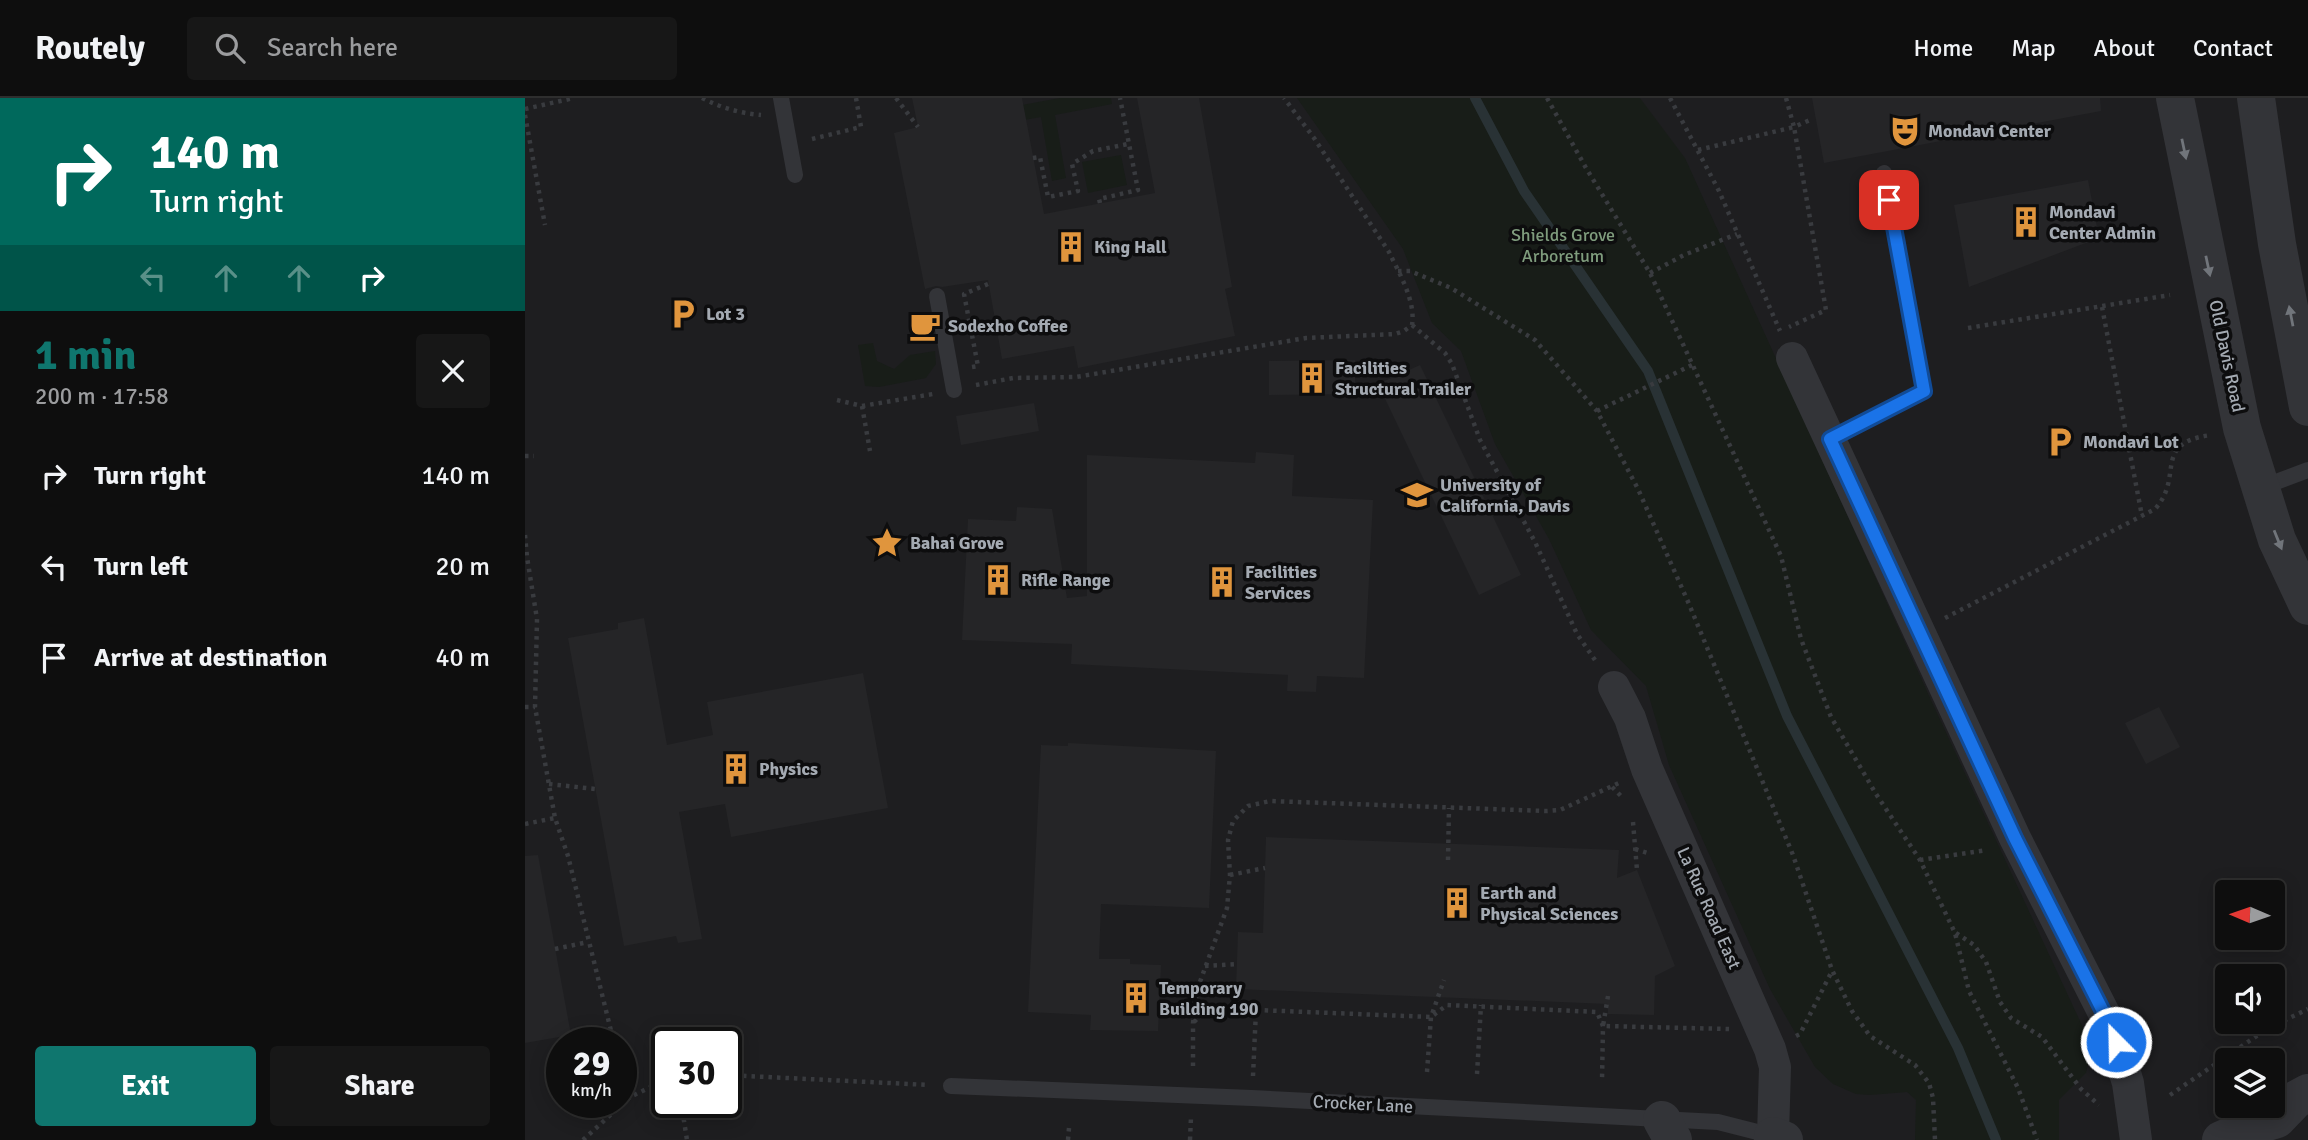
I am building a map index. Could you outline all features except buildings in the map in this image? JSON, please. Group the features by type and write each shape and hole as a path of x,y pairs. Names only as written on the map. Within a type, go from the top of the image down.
{"street":[{"name":"Old Davis Road","path":"2175,98 2242,428 2277,540 2308,606"},
{"path":"2256,98 2277,244 2308,407"},
{"path":"1786,345 2015,838 2111,1027 2128,1083 2136,1140"},
{"name":"La Rue Road East","path":"1614,687 1630,718 1647,769 1770,1049 1775,1067 1776,1139"},
{"path":"2221,1140 2248,1128 2293,1121 2295,1100 2308,1093"}],"lane":[{"path":"781,98 795,175"},
{"path":"1830,439 1924,391 1884,173"},
{"path":"937,296 954,390"},
{"path":"2260,488 2308,470"},
{"name":"Crocker Lane","path":"951,1086 1252,1098 1668,1130 1718,1122 1776,1139"}],"path":[{"path":"525,109 574,98"},
{"path":"702,98 724,109 761,115"},
{"path":"812,139 860,127 856,98"},
{"path":"895,98 908,118"},
{"path":"895,98 918,127"},
{"path":"1100,203 1099,199 1138,190 1120,98"},
{"path":"1285,98 1389,252 1412,308 1412,326"},
{"path":"1547,98 1650,273 1781,556 1801,639 1831,717 1920,860 1955,933 1969,991 2018,1088 2037,1140"},
{"path":"1670,98 1698,150 1786,345 1826,310 1794,127 1786,98"},
{"path":"525,115 545,225"},
{"path":"1698,150 1794,127 1810,120"},
{"path":"1034,158 1040,156 1048,197 1078,191 1072,164 1093,150 1128,144"},
{"path":"1650,273 1684,255 1737,234"},
{"path":"1398,271 1411,271 1451,288 1535,340 1597,411 1638,489 1689,604 1793,855 1832,970 1852,1011 1870,1036 1915,1065 1929,1083 1933,1098 1935,1140"},
{"path":"951,372 978,366 964,294 988,284"},
{"path":"1968,328 2170,295"},
{"path":"2102,307 2142,516"},
{"path":"837,400 862,406 1013,378 1076,377 1306,338 1395,334 1412,326"},
{"path":"1412,326 1445,353 1452,365 1480,440 1535,542 1568,617 1614,687"},
{"path":"1597,411 1692,365"},
{"path":"862,406 870,451"},
{"path":"1919,631 2155,509 2169,488 2172,456 2176,448 2183,442 2212,434"},
{"path":"525,456 534,456"},
{"path":"525,535 537,619 535,707 555,818 568,856 610,1027"},
{"path":"525,707 535,707"},
{"path":"1193,1066 1193,1023 1197,990 1227,908 1230,875 1228,840 1233,821 1248,806 1270,801 1560,810 1647,769"},
{"path":"549,784 595,789"},
{"path":"1612,787 1628,803"},
{"path":"1448,860 1449,808"},
{"path":"1631,814 1637,870"},
{"path":"525,824 555,818"},
{"path":"1920,860 1995,848"},
{"path":"1230,875 1265,868"},
{"path":"1955,933 1974,945 1986,962 2000,1002 2011,1018 2042,1037 2081,1089 2101,1106"},
{"path":"555,949 588,942"},
{"path":"1205,966 1237,964"},
{"path":"1770,1049 1800,1034 1832,970"},
{"path":"1427,1072 1431,1017 1444,980"},
{"path":"1602,1081 1603,1026 1608,996"},
{"path":"1193,1023 1208,1008 1431,1017 1447,1005 1481,1005 1597,1012 1603,1026"},
{"path":"1477,1074 1481,1005"},
{"path":"2169,1095 2267,1029 2308,1009"},
{"path":"1252,1098 1257,1010"},
{"path":"1603,1026 1734,1029"},
{"path":"742,1075 951,1086"},
{"path":"1190,1140 1191,1117"},
{"path":"583,1140 607,1118"},
{"path":"684,1118 687,1140"},
{"path":"1068,1140 1069,1128"}],"shaded area":[{"name":"University of California, Davis","path":"525,98 2308,98 2308,1140 525,1140"}],"green space":[{"path":"1060,98 1111,98 1112,104 1055,115 1066,178 1052,181 1041,117 1024,120 1022,105"},
{"name":"Shields Grove Arboretum","path":"1297,98 1640,98 1685,158 2092,1047 2086,1073 2059,1100 2059,1140 1915,1140 1916,1100 1907,1092 1856,1094 1833,1084 1815,1067 1770,989 1669,765 1646,686 1591,630 1549,539 1495,444 1461,351 1432,323 1403,249"},
{"path":"1121,155 1127,185 1088,193 1082,162"},
{"path":"873,343 877,361 894,369 910,355 935,351 936,364 926,378 879,387 865,386 858,345"}],"waterway":[{"path":"1475,98 1524,191 1648,371 1787,716 1958,1048 1996,1140"}],"place":[{"name":"Mondavi Center","path":"1905,131"},
{"name":"Mondavi Center Admin","path":"2026,222"},
{"name":"King Hall","path":"1071,247"},
{"name":"Lot 3","path":"683,314"},
{"name":"Sodexho Coffee","path":"925,326"},
{"name":"Facilities Structural Trailer","path":"1312,378"},
{"name":"Mondavi Lot","path":"2060,442"},
{"name":"University of California, Davis","path":"1417,495"},
{"name":"Bahai Grove","path":"887,543"},
{"name":"Rifle Range","path":"998,580"},
{"name":"Facilities Services","path":"1222,582"},
{"name":"Physics","path":"736,769"},
{"name":"Earth and Physical Sciences","path":"1457,903"},
{"name":"Temporary Building 190","path":"1136,998"}],"route":[{"path":"1889,200 1924,391 1830,439 2015,838 2111,1027 2116,1042"}]}
